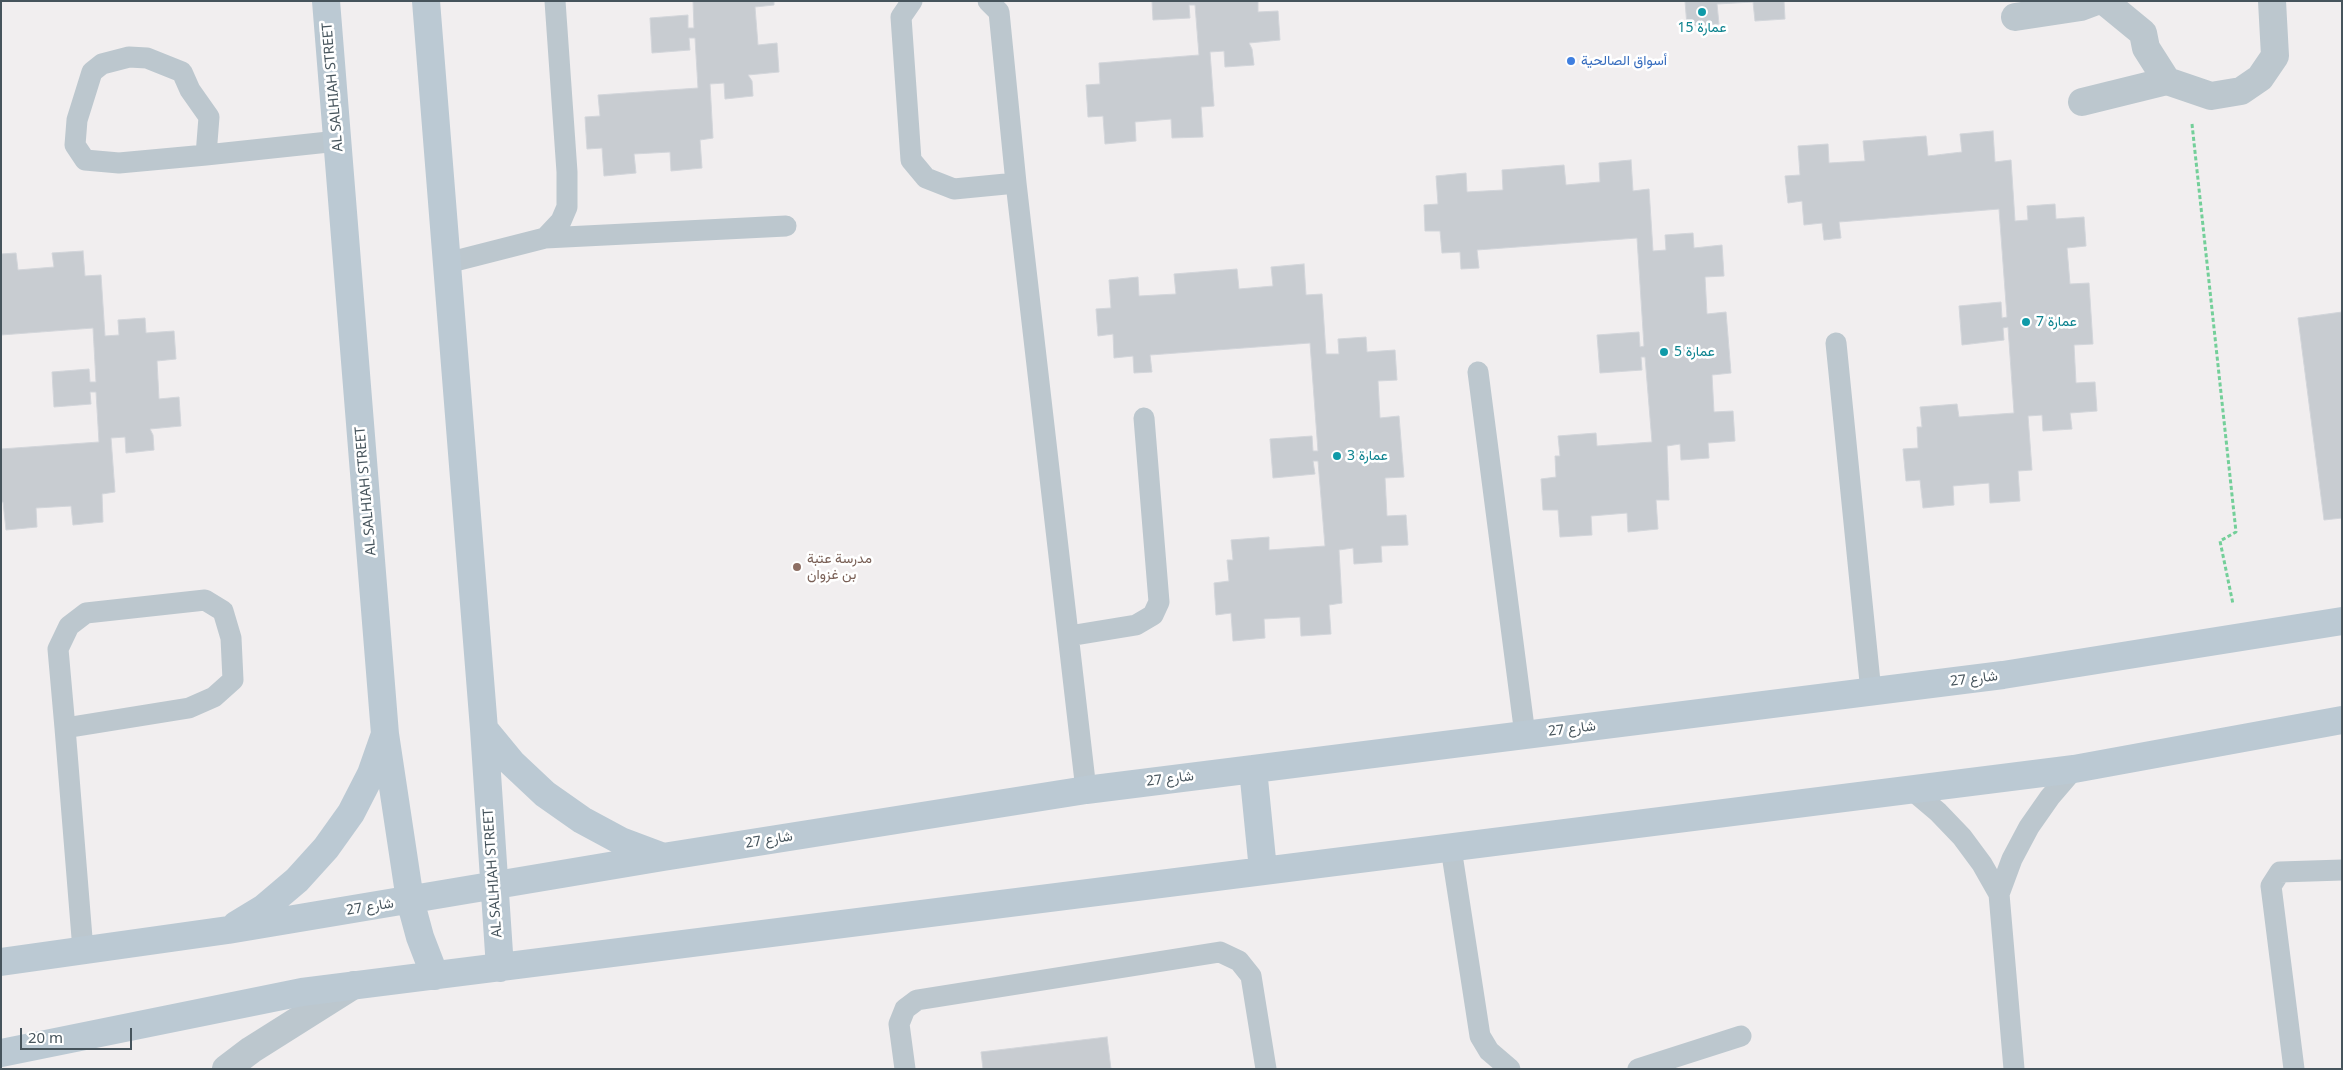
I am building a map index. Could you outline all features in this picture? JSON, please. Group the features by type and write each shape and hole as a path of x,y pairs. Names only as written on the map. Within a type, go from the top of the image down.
{"main road":[{"name":"AL SALHIAH STREET","path":"326,1 385,734 410,900 420,937 435,976"},
{"name":"AL SALHIAH STREET","path":"426,1 484,728 500,968"},
{"name":"شارع 27","path":"1,962 228,930 663,857 1086,790 2003,675 2342,621"},
{"path":"1,1052 302,992 2074,769 2342,720"},
{"path":"484,728 512,763 545,794 582,820 621,841 663,857"},
{"path":"228,930 271,902 297,880 326,848 351,813 371,774 385,734"},
{"path":"1254,769 1263,870"}],"street":[{"path":"2015,17 2081,6 2097,1"},
{"path":"2104,1 2143,33 2146,48 2177,85"},
{"path":"2082,102 2177,85 2211,96 2241,91 2260,78 2275,56 2272,1"},
{"path":"226,1069 251,1050 354,985"}],"lane":[{"path":"545,238 561,221 567,207 567,172 555,1"},
{"path":"912,1 901,17 910,160 926,178 954,188 1016,183"},
{"path":"988,1 999,12 1016,183 1086,790"},
{"path":"206,155 209,117 190,90 182,72 147,58 129,57 102,64 92,72 77,120 74,146 85,160 119,163 206,155 338,142"},
{"path":"447,263 545,238 786,226"},
{"path":"1836,343 1871,692"},
{"path":"1478,372 1525,735"},
{"path":"1069,636 1136,625 1153,615 1159,602 1144,418"},
{"path":"64,728 189,708 214,697 232,680 231,638 223,611 206,600 86,613 69,626 58,649 64,728 83,950"},
{"path":"1999,894 2012,859 2029,827 2050,797 2074,769"},
{"path":"1912,790 1938,812 1962,837 1982,864 1999,894 2014,1069"},
{"path":"1451,848 1480,1036 1489,1051 1510,1069"},
{"path":"2294,1069 2271,886 2280,872 2342,870"},
{"path":"905,1069 899,1024 905,1009 917,1000 1220,952 1239,961 1252,976 1266,1069"},
{"path":"1638,1069 1741,1036"}],"path":[{"path":"2177,85 2236,532 2220,542 2240,637"}],"building":[{"path":"693,1 774,1 774,5 755,7 758,45 777,43 779,72 748,75 752,81 753,96 725,99 724,83 710,84 713,138 700,140 702,168 671,171 670,152 634,154 636,173 604,176 602,148 587,149 585,117 600,116 598,95 698,88 695,38 689,38 690,50 652,53 650,18 688,15 688,28 694,28"},
{"path":"1152,1 1258,1 1258,12 1278,11 1280,40 1249,43 1252,49 1254,65 1225,67 1224,51 1210,52 1214,106 1201,107 1203,137 1172,138 1171,119 1135,122 1136,141 1105,144 1103,116 1088,117 1086,85 1100,84 1099,63 1199,55 1195,5 1189,5 1190,18 1153,20"},
{"name":"عمارة 15","path":"1685,1 1784,1 1785,19 1755,21 1753,2 1717,4 1719,24 1687,26"},
{"name":"عمارة 7","path":"1993,131 1995,162 2011,160 2015,221 2028,220 2027,206 2055,204 2056,219 2084,217 2086,246 2067,248 2070,284 2089,283 2093,344 2074,345 2076,383 2095,382 2097,411 2070,413 2072,429 2043,431 2042,415 2028,416 2032,470 2018,471 2020,501 1990,503 1989,483 1953,486 1954,505 1923,508 1920,480 1906,481 1903,449 1918,448 1917,427 1922,427 1920,407 1957,404 1959,417 2014,413 2008,327 2003,328 2004,340 1962,345 1959,306 2001,302 2002,318 2007,317 1999,209 1839,222 1841,238 1824,240 1822,223 1804,225 1802,201 1788,203 1785,176 1800,175 1798,146 1828,144 1829,163 1865,161 1863,141 1926,136 1928,156 1962,152 1960,134"},
{"name":"عمارة 5","path":"1631,160 1633,191 1649,189 1653,251 1666,250 1665,235 1693,233 1694,248 1722,245 1724,276 1705,277 1707,314 1726,312 1731,373 1712,375 1714,412 1733,411 1735,441 1708,443 1709,458 1681,460 1680,444 1667,446 1669,500 1656,500 1658,529 1628,532 1627,513 1591,516 1592,535 1560,537 1558,510 1543,510 1541,479 1556,477 1555,456 1560,456 1558,436 1596,433 1597,446 1652,442 1645,357 1641,357 1642,370 1600,373 1597,335 1639,332 1640,347 1644,346 1637,238 1477,250 1479,268 1461,269 1460,252 1442,253 1440,231 1425,231 1424,205 1438,204 1436,176 1466,173 1467,192 1503,190 1502,170 1564,165 1566,185 1600,182 1599,163"},
{"path":"83,251 85,276 101,275 105,336 119,335 118,320 145,318 146,333 174,331 176,359 157,361 159,399 179,397 181,426 150,429 153,435 154,450 126,453 125,437 111,438 115,492 102,494 103,522 73,525 71,506 36,508 37,527 6,530 3,502 1,502 1,449 99,442 96,392 90,392 91,404 54,407 52,372 89,369 90,382 96,382 93,328 1,335 1,254 16,253 18,270 54,267 52,253"},
{"name":"عمارة 3","path":"1304,264 1306,295 1322,294 1326,354 1339,354 1338,339 1366,337 1367,352 1395,350 1397,380 1378,381 1380,418 1399,416 1404,477 1385,478 1387,516 1406,515 1408,545 1381,546 1382,562 1354,564 1353,548 1339,550 1342,603 1329,605 1331,634 1301,636 1300,617 1264,619 1265,638 1233,641 1231,613 1216,615 1214,583 1229,581 1227,560 1233,560 1231,540 1269,537 1269,550 1325,546 1318,461 1313,461 1315,474 1273,478 1270,439 1312,436 1313,451 1318,451 1310,343 1150,355 1152,372 1134,373 1133,356 1114,358 1113,334 1098,336 1096,309 1111,308 1109,280 1138,277 1139,296 1176,294 1174,274 1237,269 1239,289 1273,286 1271,267"},
{"path":"2342,312 2342,518 2324,520 2298,318"},
{"path":"1107,1037 1111,1069 983,1069 981,1052"}],"place":[{"name":"عمارة 15","path":"1702,12"},
{"name":"أسواق الصالحية","path":"1571,61"},
{"name":"عمارة 7","path":"2026,322"},
{"name":"عمارة 5","path":"1664,352"},
{"name":"عمارة 3","path":"1337,456"},
{"name":"مدرسة عتبة بن غزوان","path":"797,567"}]}
